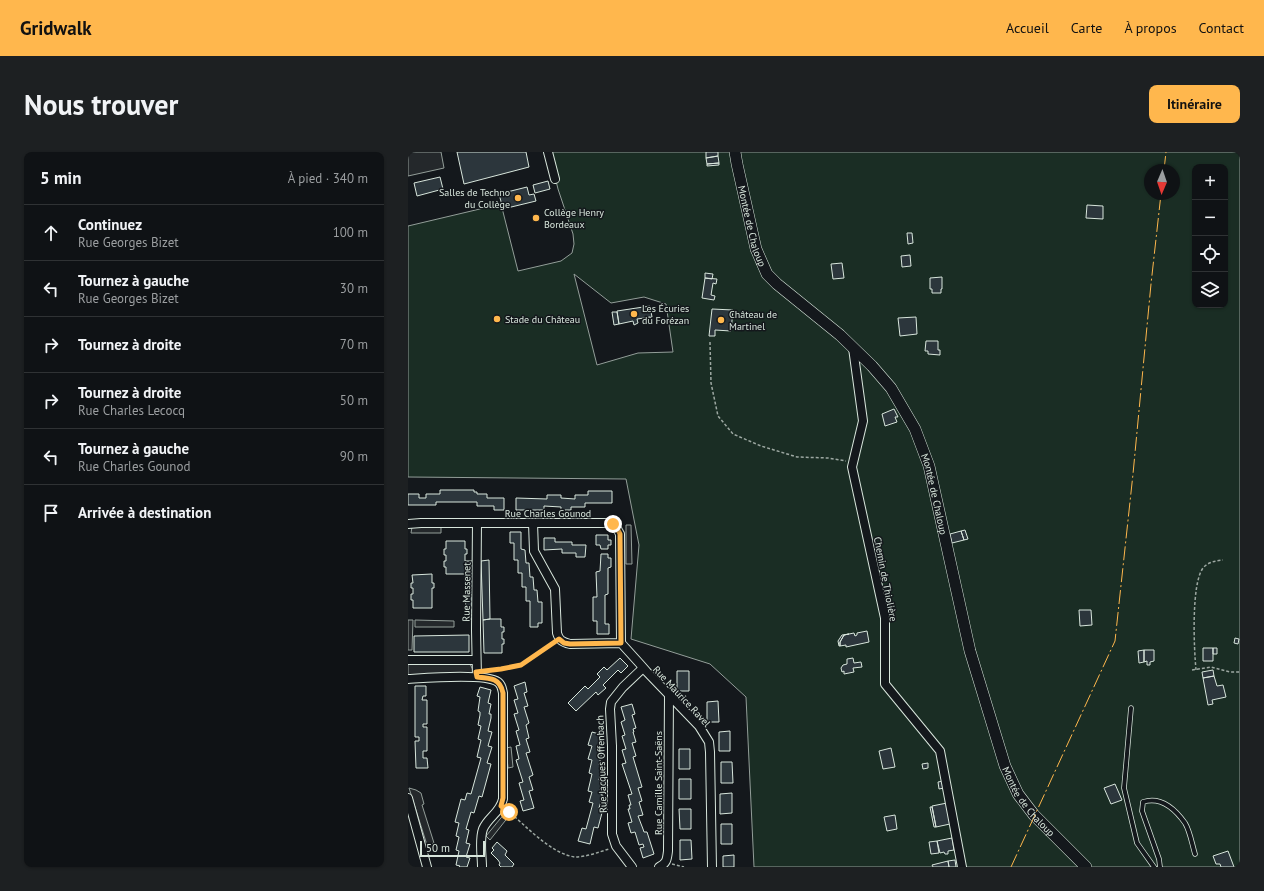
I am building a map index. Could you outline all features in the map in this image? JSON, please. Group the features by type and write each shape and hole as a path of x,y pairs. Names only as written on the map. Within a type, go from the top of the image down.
{"main road":[{"name":"Montée de Chaloup","path":"735,152 756,249 767,274 777,284 840,335 872,366 891,388 915,429 930,466 970,651 1010,780 1018,794 1034,815 1086,867"}],"street":[{"path":"548,152 555,179"},
{"name":"Chemin de Thiolière","path":"853,348 863,421 852,467 885,618 885,684 940,751 962,867"},
{"name":"Rue Massenet","path":"477,523 477,674"},
{"path":"533,523 534,551 555,589 556,633 559,639 564,643 570,644 621,643"},
{"name":"Rue Charles Gounod","path":"409,524 613,524 620,534 621,643"},
{"name":"Rue Maurice Ravel","path":"621,643 668,695 699,726 709,742 712,867"},
{"path":"408,660 476,660"},
{"name":"Rue Jacques Offenbach","path":"632,867 616,846 612,834 612,746 610,709 611,702 615,695 643,668"},
{"path":"408,679 477,674 494,680 502,686 503,798 501,806 483,829 481,837 482,867"},
{"name":"Rue Camille Saint-Saëns","path":"663,865 668,851 668,695"},
{"path":"408,798 427,867"}],"lane":[{"path":"1131,708 1124,788 1137,843 1154,867"},
{"path":"1160,867 1159,859 1142,811 1143,802 1151,800 1162,801 1173,810 1186,824 1195,854"}],"path":[{"path":"710,342 711,383 718,416 733,434 761,446 797,457 828,458 854,462"},
{"path":"1196,670 1193,630 1199,576 1204,567 1213,561 1223,560"},
{"path":"477,674 521,665 559,639"},
{"path":"1192,670 1211,667 1230,672 1240,672"},
{"path":"501,806 540,839 570,856 577,857 616,846"},
{"path":"663,865 684,867"}],"green space":[{"path":"549,152 1240,152 1240,867 754,867 746,697 710,664 631,639 639,545 626,479 408,477 408,226 501,204 518,271 561,261 572,253 574,244 573,234 558,189","holes":["574,274 611,303 644,297 666,304 673,352 638,353 597,365"]}],"shaded area":[{"path":"408,152 441,152 444,168 408,176"},
{"path":"626,525 631,525 632,564 626,564"},
{"path":"412,527 441,527 441,533 411,533"},
{"path":"408,620 413,620 412,650 408,650"},
{"path":"415,620 454,621 454,627 415,627"},
{"path":"411,662 470,664 473,670 472,673 408,675 408,664"},
{"path":"511,747 513,767 508,768 506,748"},
{"path":"409,788 421,793 424,804 422,805 434,843 427,845"},
{"path":"505,813 509,816 490,840 486,836"}],"building":[{"path":"457,152 526,152 529,167 464,184"},
{"path":"706,152 718,152 718,156 706,158"},
{"path":"718,156 719,163 707,164 706,158"},
{"path":"719,163 719,165 707,166 707,164"},
{"path":"440,177 443,189 417,196 414,183"},
{"path":"548,181 550,189 535,193 533,185"},
{"name":"Salles de Techno du Collège","path":"527,187 529,195 534,194 536,201 503,209 499,194"},
{"path":"1087,205 1103,206 1103,219 1086,218"},
{"path":"907,233 912,233 913,243 908,244"},
{"path":"910,255 911,266 902,267 901,256"},
{"path":"842,263 844,278 833,279 831,264"},
{"path":"705,273 713,274 712,279 705,278"},
{"path":"942,277 941,293 932,293 932,289 930,289 930,278"},
{"path":"705,278 717,279 716,284 713,283 711,295 715,296 714,300 702,298"},
{"name":"Les Écuries du Forézan","path":"650,306 652,317 637,319 638,323 634,325 633,321 619,324 617,311"},
{"name":"Château de Martinel","path":"712,309 733,310 731,331 715,330 715,336 709,336"},
{"path":"612,312 617,312 619,324 614,325"},
{"path":"650,317 650,320 644,321 644,318"},
{"path":"916,317 917,334 900,336 898,318"},
{"path":"926,341 938,341 938,350 940,350 940,355 928,354 928,351 925,351"},
{"path":"894,409 898,417 895,417 897,422 885,426 882,414"},
{"path":"440,490 474,490 477,494 487,494 487,498 504,498 504,510 494,510 494,506 477,506 477,502 436,502 436,505 408,505 408,494 419,494 419,498 426,498 426,494 440,494"},
{"path":"588,491 612,491 612,503 585,503 585,507 571,507 571,510 561,510 561,507 544,506 544,510 516,510 516,498 547,499 547,495 561,495 561,498 575,499 575,495 588,495"},
{"path":"965,530 968,539 964,540 961,531"},
{"path":"961,531 964,540 952,543 950,534"},
{"path":"510,532 521,532 521,549 525,550 526,563 529,563 530,577 533,577 534,590 537,590 538,602 542,602 542,623 538,623 538,627 530,627 530,601 526,601 526,587 522,587 522,573 518,573 518,560 514,560 514,543 510,543"},
{"path":"596,535 608,535 608,540 611,540 611,545 608,545 608,549 601,549 600,545 596,545"},
{"path":"544,538 555,538 555,542 572,542 572,545 586,545 585,557 576,557 576,553 562,553 562,549 544,550"},
{"path":"446,541 465,541 465,549 467,549 467,554 465,554 465,561 473,561 473,619 466,620 465,574 446,574 444,561 446,561 446,555 444,555 444,549 446,549"},
{"path":"601,554 608,554 608,558 611,558 611,567 608,568 608,594 605,595 605,624 609,624 609,634 597,634 597,621 593,621 593,597 597,597 596,572 600,571"},
{"path":"489,560 490,619 483,620 481,561"},
{"path":"432,574 432,583 434,583 434,588 432,588 432,608 413,608 413,600 411,600 411,594 413,594 413,588 411,588 411,583 413,583 412,575"},
{"path":"1079,610 1091,610 1092,625 1080,626"},
{"path":"501,619 501,627 504,627 504,632 502,632 504,644 502,644 502,653 484,653 483,620"},
{"path":"867,631 869,642 846,647 846,645 840,646 840,642 844,635 854,633 855,636 857,633"},
{"path":"849,634 844,635 839,646 838,641 842,635"},
{"path":"469,635 469,652 414,652 414,636"},
{"path":"1235,638 1239,639 1238,644 1234,643"},
{"path":"1203,648 1213,648 1213,661 1203,661"},
{"path":"1213,648 1217,648 1217,654 1213,654"},
{"path":"1144,650 1154,650 1154,661 1150,662 1150,665 1147,665 1147,661 1144,662"},
{"path":"1144,650 1144,662 1139,663 1138,651"},
{"path":"620,658 628,666 621,673 618,670 603,685 606,688 598,695 596,692 576,711 568,703 585,686 588,689 600,677 597,674 604,667 607,670"},
{"path":"853,658 854,663 861,662 862,667 853,668 854,672 844,674 844,671 842,672 841,668 843,665 847,664 847,659"},
{"path":"1213,670 1214,676 1203,678 1202,672"},
{"path":"677,671 689,671 689,691 677,691"},
{"path":"1214,676 1217,686 1223,685 1226,697 1212,700 1213,704 1208,705 1203,678"},
{"path":"525,682 527,692 524,693 528,706 524,707 529,723 526,725 529,738 526,739 530,752 526,753 533,775 529,777 533,790 529,791 534,808 523,811 520,801 524,800 519,783 523,782 516,760 519,759 516,746 520,745 516,731 519,730 514,714 518,713 514,700 518,699 514,686"},
{"path":"415,686 426,686 426,696 423,696 422,700 427,700 427,724 423,724 423,727 427,727 427,751 423,751 423,758 427,758 428,768 416,768 415,741 419,741 419,737 415,737"},
{"path":"480,687 491,690 488,703 491,704 489,714 491,714 491,718 488,731 492,732 488,746 492,747 487,763 491,764 482,797 479,796 474,813 471,812 466,829 469,830 466,843 470,844 466,857 470,858 467,867 459,867 460,866 456,865 459,851 456,850 459,837 456,836 459,823 455,822 461,799 465,800 467,793 471,794 481,758 477,757 481,740 478,739 481,726 478,725 480,715 480,712 478,711 480,697 477,696"},
{"path":"718,701 719,722 707,722 707,702"},
{"path":"632,704 635,714 632,715 636,728 633,729 633,732 636,742 632,743 636,756 633,757 642,787 638,788 642,801 639,802 643,815 638,816 644,832 647,832 654,854 643,858 640,848 644,847 643,844 639,845 635,832 631,833 628,823 632,822 628,809 630,809 629,805 631,805 628,795 632,794 622,764 626,763 622,750 626,749 622,736 625,735 621,722 625,720 621,707"},
{"path":"730,731 730,751 719,751 719,732"},
{"path":"592,732 599,734 599,737 602,738 599,751 602,752 599,765 602,767 599,780 603,781 600,790 603,791 601,795 603,795 599,808 603,809 598,828 594,827 590,844 578,841 582,828 586,829 593,803 589,802 592,792 588,791 592,774 589,773 592,760 588,759 592,746 588,745"},
{"path":"891,748 895,767 883,769 879,751"},
{"path":"679,749 690,749 690,769 679,769"},
{"path":"721,762 732,762 733,783 721,783"},
{"path":"928,763 928,768 923,769 922,764"},
{"path":"679,779 691,779 691,799 679,799"},
{"path":"943,781 944,788 939,789 938,782"},
{"path":"1115,784 1122,800 1111,804 1104,788"},
{"path":"732,793 732,813 720,814 720,794"},
{"path":"947,803 950,824 936,827 932,806"},
{"path":"930,807 932,807 936,827 934,827"},
{"path":"679,809 691,809 691,829 680,829"},
{"path":"895,815 897,829 887,831 884,817"},
{"path":"721,824 732,824 732,844 721,844"},
{"path":"952,838 954,850 948,851 948,854 945,854 944,852 940,853 937,841"},
{"path":"680,840 691,840 692,859 680,860"},
{"path":"937,841 939,853 931,854 929,842"},
{"path":"497,842 507,851 505,855 514,864 512,867 501,867 498,860 491,853 494,850 492,848"},
{"path":"1228,851 1234,867 1221,867 1220,864 1216,864 1213,856"},
{"path":"734,855 734,867 723,867 723,856"},
{"path":"955,860 956,867 949,867 948,861"},
{"path":"948,861 949,867 933,867 932,865"}],"power":[{"path":"1165,164 1166,152"},
{"path":"1011,867 1115,641 1160,200"}],"place":[{"name":"Salles de Techno du Collège","path":"518,198"},
{"name":"Collège Henry Bordeaux","path":"536,218"},
{"name":"Les Écuries du Forézan","path":"634,314"},
{"name":"Stade du Château","path":"497,319"},
{"name":"Château de Martinel","path":"721,320"}],"route":[{"path":"509,812 501,806 503,798 502,686 494,680 477,677 476,672 521,665 559,639 564,643 570,644 621,643 620,534 613,524"}]}
